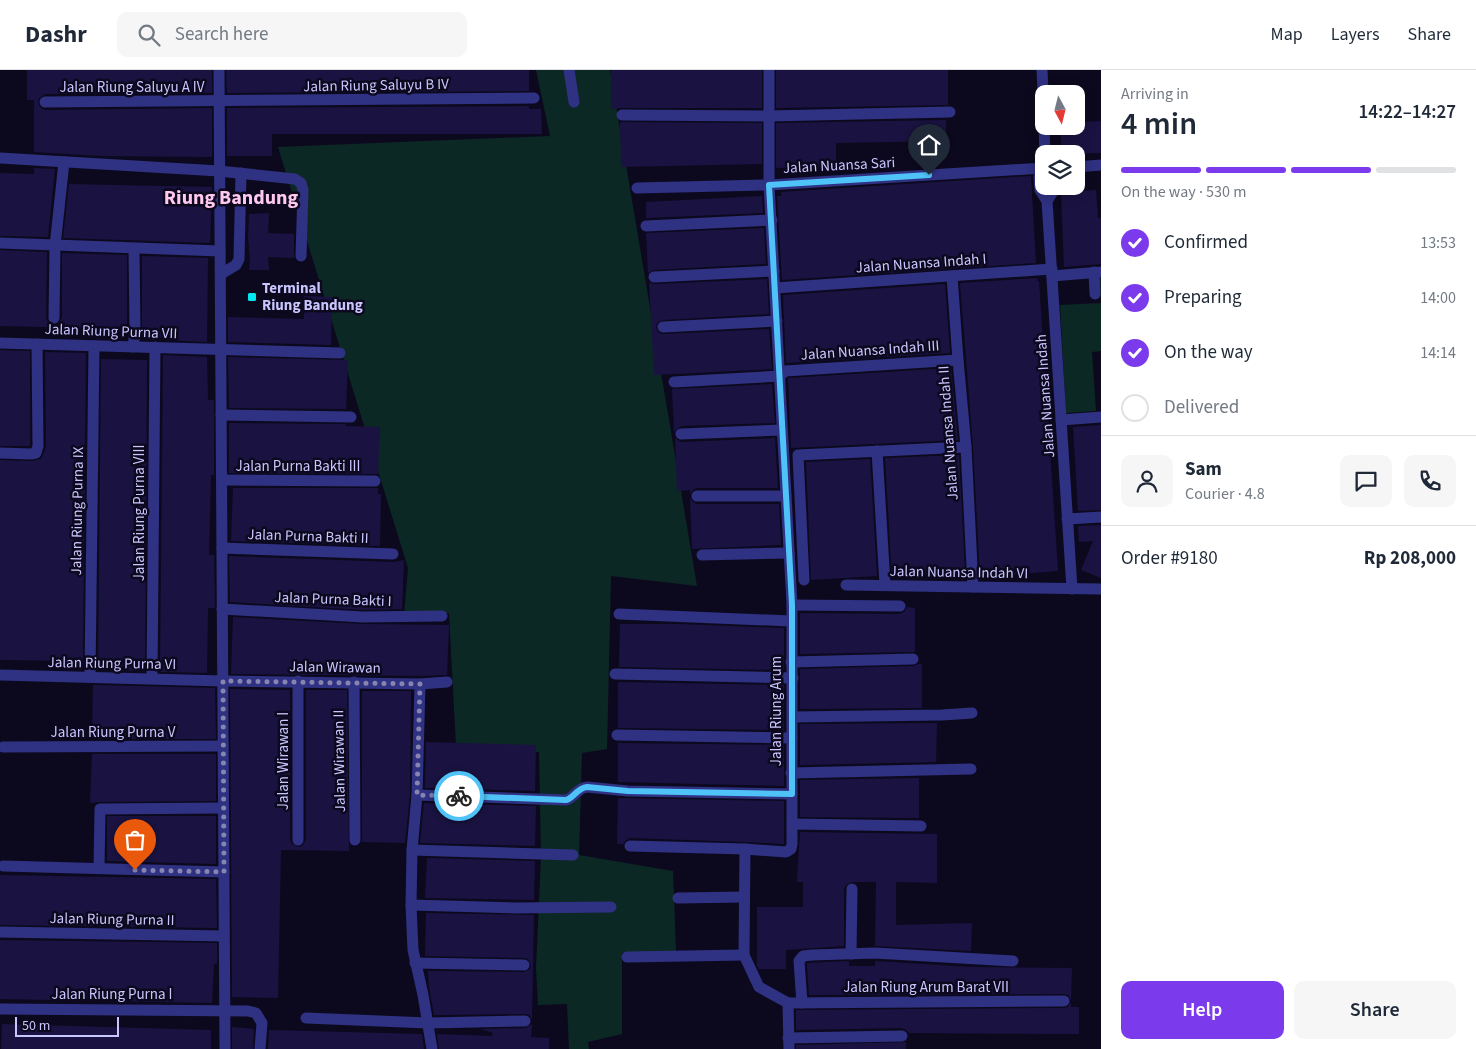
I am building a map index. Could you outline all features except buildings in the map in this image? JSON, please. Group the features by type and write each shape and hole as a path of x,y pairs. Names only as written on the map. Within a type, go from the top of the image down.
{"street":[{"path":"219,70 225,1049"},
{"path":"569,70 574,102"},
{"name":"Jalan Riung Arum","path":"745,849 786,852 791,849 792,844 792,605 782,430 782,374 769,185 769,70"},
{"path":"1042,70 1043,85"},
{"name":"Jalan Riung Saluyu B IV","path":"219,102 534,98"},
{"name":"Jalan Riung Saluyu A IV","path":"45,102 219,102"},
{"path":"622,115 769,116 950,112"},
{"path":"0,158 219,171 296,178 301,183 303,190 301,256"},
{"path":"54,318 55,246 64,162"},
{"path":"1085,166 1101,165"},
{"name":"Jalan Nuansa Sari","path":"637,188 769,185 1035,172"},
{"path":"220,278 236,265 239,259 241,173"},
{"name":"Jalan Nuansa Indah","path":"1043,195 1047,201 1072,589"},
{"path":"1047,201 1050,195"},
{"path":"646,226 772,220"},
{"path":"0,243 220,251"},
{"path":"134,249 134,340"},
{"path":"654,277 774,271"},
{"path":"1095,294 1097,272"},
{"name":"Jalan Nuansa Indah I","path":"775,288 952,276 1097,272"},
{"name":"Jalan Nuansa Indah II","path":"952,276 966,447 973,587"},
{"path":"662,327 777,321"},
{"name":"Jalan Riung Purna VII","path":"0,343 94,346 134,340 155,347 340,353"},
{"path":"0,454 36,453 37,344"},
{"name":"Jalan Riung Purna IX","path":"90,677 94,346"},
{"name":"Jalan Riung Purna VIII","path":"152,678 155,347"},
{"name":"Jalan Nuansa Indah III","path":"674,382 958,360"},
{"path":"221,415 351,417"},
{"path":"1061,420 1101,417"},
{"path":"681,434 782,430"},
{"path":"804,580 798,455 966,447"},
{"path":"877,451 884,585"},
{"name":"Jalan Purna Bakti III","path":"222,480 375,481"},
{"path":"697,496 786,496"},
{"path":"1068,519 1101,517"},
{"name":"Jalan Purna Bakti II","path":"222,548 393,554"},
{"path":"702,555 789,553"},
{"name":"Jalan Nuansa Indah VI","path":"846,585 1101,589"},
{"path":"792,605 900,606"},
{"name":"Jalan Purna Bakti I","path":"222,609 363,617 442,616"},
{"path":"619,614 791,621"},
{"path":"791,662 913,659"},
{"path":"615,674 793,678"},
{"name":"Jalan Riung Purna VI","path":"0,675 223,681"},
{"name":"Jalan Wirawan","path":"223,681 420,684 447,682"},
{"name":"Jalan Wirawan I","path":"298,681 298,840"},
{"name":"Jalan Wirawan II","path":"354,682 355,840"},
{"path":"420,684 417,795 412,850 411,905 413,950 432,1049"},
{"path":"793,717 972,713"},
{"path":"617,735 792,738"},
{"name":"Jalan Riung Purna V","path":"3,747 223,746"},
{"path":"791,773 972,769"},
{"path":"417,795 566,800 571,798 581,788 587,787 628,791 792,794"},
{"path":"100,868 100,809 223,808"},
{"path":"792,824 921,826"},
{"path":"630,846 745,849 744,955 759,987 788,1003 788,1044 902,1036"},
{"path":"412,850 573,855"},
{"path":"3,866 224,872"},
{"path":"851,954 852,889"},
{"path":"678,898 744,897"},
{"path":"411,905 515,908 611,907"},
{"name":"Jalan Riung Purna II","path":"0,932 224,936"},
{"path":"802,1003 799,961 803,956 875,953 1013,961"},
{"path":"627,957 744,955"},
{"path":"415,963 524,965"},
{"name":"Jalan Riung Arum Barat VII","path":"788,1003 1064,1001"},
{"name":"Jalan Riung Purna I","path":"0,1009 248,1011 256,1013 262,1023 260,1049"},
{"path":"306,1018 428,1023 525,1021"}],"green space":[{"path":"536,70 610,70 697,586 611,576 607,749 582,753 579,855 673,871 676,952 622,953 622,1034 588,1042 589,1049 569,1049 567,1004 538,1005 536,968 541,857 539,752 456,746 449,613 404,614 408,568 278,147 550,136"},
{"path":"1101,303 1101,351 1092,352 1096,411 1066,413 1060,305"}],"way so far":[{"path":"135,870 224,872 223,681 420,684 417,795 459,796"}],"place":[{"name":"Terminal Riung Bandung","path":"252,297"}],"district":[{"name":"Riung Bandung","path":"231,197"}],"route":[{"path":"459,796 568,800 583,787 628,791 792,794 792,605 769,185 929,175"}]}
